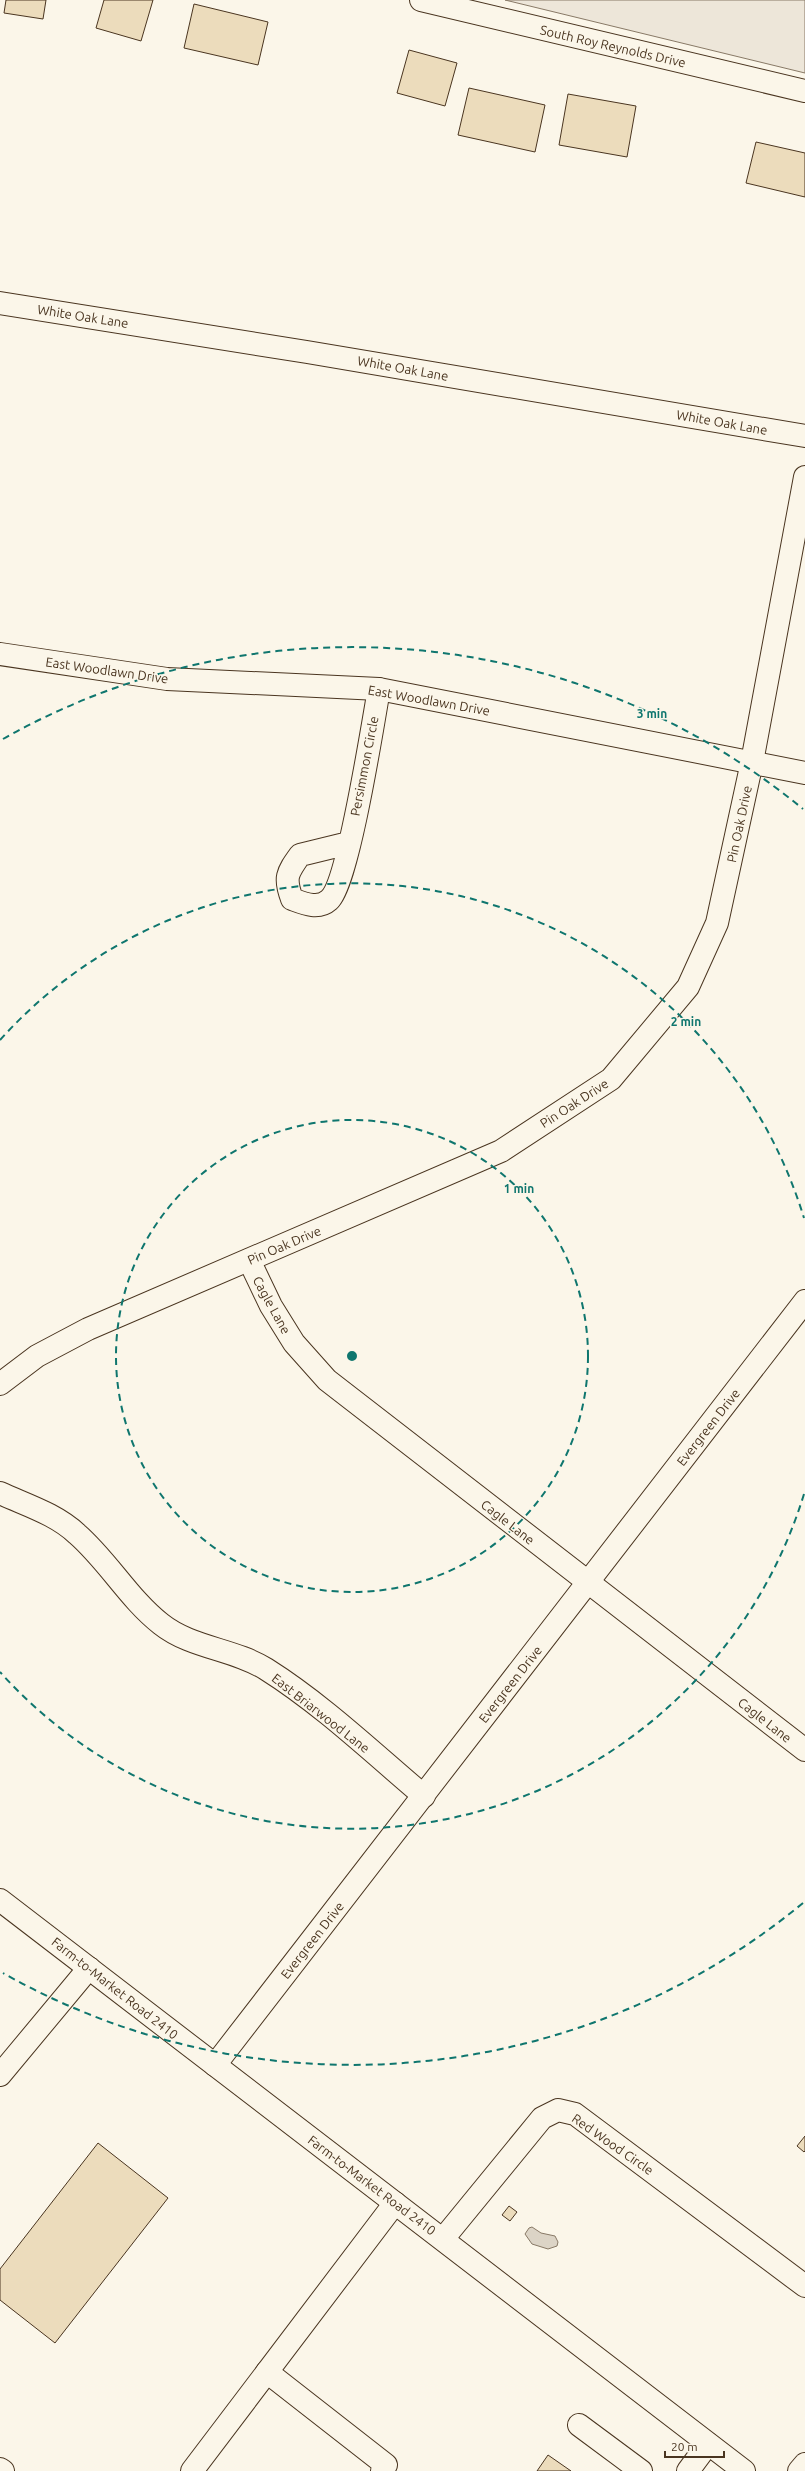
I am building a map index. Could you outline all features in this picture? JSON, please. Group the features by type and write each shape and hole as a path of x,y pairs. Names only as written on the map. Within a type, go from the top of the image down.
{"street":[{"name":"South Roy Reynolds Drive","path":"421,0 805,92"},
{"name":"White Oak Lane","path":"0,303 307,352 805,436"},
{"name":"Pin Oak Drive","path":"0,1384 37,1356 88,1329 501,1151 611,1079 688,987 717,923 752,762 805,477"},
{"name":"East Woodlawn Drive","path":"0,654 167,679 379,689 805,773"},
{"name":"Persimmon Circle","path":"349,843 379,689"},
{"name":"Cagle Lane","path":"249,1260 271,1306 294,1343 327,1380 805,1750"},
{"name":"Evergreen Drive","path":"215,2065 805,1301"},
{"name":"East Briarwood Lane","path":"0,1493 51,1516 76,1532 103,1558 141,1606 162,1625 190,1640 230,1652 265,1668 300,1692 424,1796"},
{"name":"Farm-to-Market Road 2410","path":"0,1900 444,2239 744,2471"},
{"path":"0,2075 89,1968"},
{"name":"Red Wood Circle","path":"444,2239 542,2118 558,2110 575,2114 805,2286"},
{"path":"192,2471 395,2203"},
{"path":"267,2372 386,2465 382,2471"},
{"path":"579,2424 641,2471"},
{"path":"688,2471 708,2444"},
{"path":"799,2471 805,2464"}],"shaded area":[{"path":"505,0 805,0 805,73"},
{"path":"532,2227 541,2233 555,2236 558,2242 557,2246 548,2249 532,2244 525,2234 529,2228"}],"building":[{"path":"6,0 46,0 43,19 4,13"},
{"path":"104,0 153,0 141,41 96,28"},
{"path":"194,4 268,22 258,65 184,48"},
{"path":"409,50 457,63 445,106 397,93"},
{"path":"469,88 545,105 535,152 458,135"},
{"path":"568,94 636,106 627,157 559,145"},
{"path":"756,142 805,153 805,197 746,183"},
{"path":"805,2136 805,2151 804,2152 797,2146"},
{"path":"98,2143 168,2198 55,2343 0,2300 0,2269"},
{"path":"509,2206 517,2212 510,2221 502,2215"},
{"path":"548,2455 571,2471 537,2471"}]}
